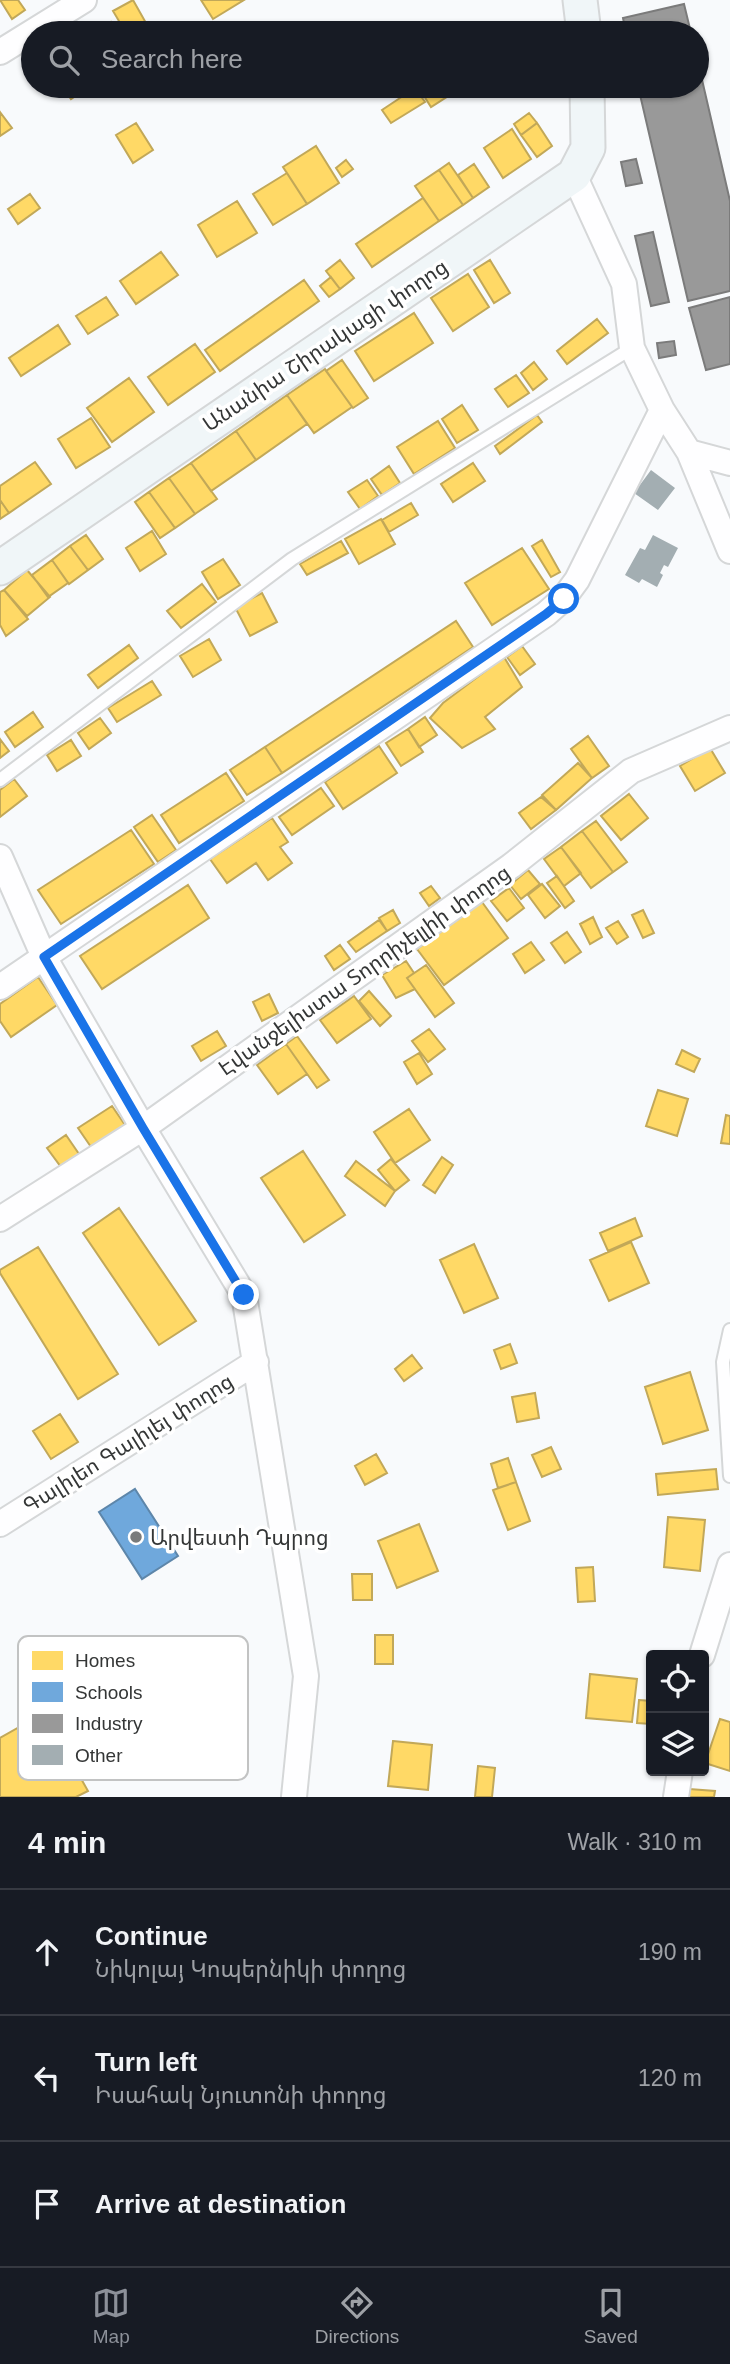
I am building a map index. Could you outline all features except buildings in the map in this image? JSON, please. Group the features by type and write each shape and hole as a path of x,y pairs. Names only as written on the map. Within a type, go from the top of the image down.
{"main road":[{"path":"580,0 583,21"},
{"path":"574,175 588,148 587,98"},
{"name":"Անանիա Շիրակացի փողոց","path":"0,568 574,175"}],"street":[{"path":"50,21 84,0"},
{"path":"0,52 21,39"},
{"path":"574,175 624,284 632,348 662,410 689,453 730,551"},
{"path":"0,988 546,614 564,599 577,580 662,410"},
{"path":"689,453 730,463"},
{"name":"Էվանջելիստա Տորրիչելլիի փողոց","path":"0,1219 143,1128 511,866 631,771 730,728"},
{"path":"0,857 44,957 244,1295 306,1676 294,1797"},
{"name":"Գալիլեո Գալիլեյ փողոց","path":"0,1524 256,1362"},
{"path":"704,1650 730,1565"},
{"path":"676,1797 679,1776"}],"lane":[{"path":"0,780 292,559 632,348"},
{"path":"730,1330 723,1362 730,1476"}],"place":[{"name":"Արվեստի Դպրոց","path":"136,1537"}],"route":[{"path":"244,1295 44,957 546,614 564,599"}]}
